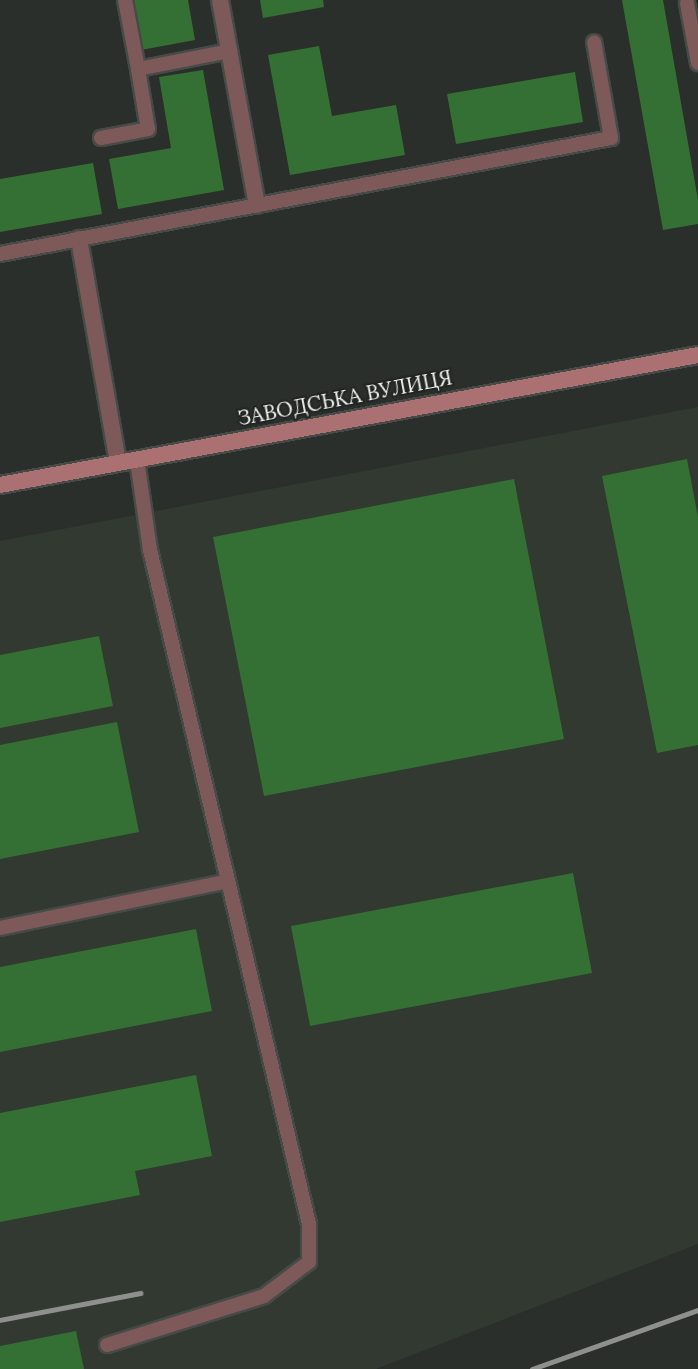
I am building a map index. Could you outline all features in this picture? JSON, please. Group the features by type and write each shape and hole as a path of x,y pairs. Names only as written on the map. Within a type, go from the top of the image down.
{"main road":[{"name":"ЗАВОДСЬКА ВУЛИЦЯ","path":"0,485 698,355"}],"street":[{"path":"220,0 257,205"},
{"path":"79,239 118,463"}],"lane":[{"path":"101,138 148,129 125,0"},
{"path":"687,3 698,63"},
{"path":"0,254 611,138 594,42"},
{"path":"138,69 230,51"},
{"path":"107,1345 264,1296 309,1262 309,1224 150,550 137,460"},
{"path":"0,928 228,881"}],"shaded area":[{"path":"698,407 698,1244 376,1369 0,1369 0,541"}],"building":[{"path":"132,0 188,0 195,40 141,50"},
{"path":"260,0 323,0 324,7 263,18"},
{"path":"622,0 663,0 698,200 698,224 663,230"},
{"path":"319,46 332,116 396,105 405,155 290,175 268,55"},
{"path":"203,70 224,190 118,209 109,159 171,148 159,77"},
{"path":"575,72 583,122 456,144 447,94"},
{"path":"93,163 102,214 0,232 0,179"},
{"path":"687,459 698,517 698,745 657,753 602,476"},
{"path":"514,479 564,739 264,796 213,537"},
{"path":"99,636 113,706 0,728 0,655"},
{"path":"117,722 139,832 0,859 0,745"},
{"path":"573,873 592,973 310,1026 291,926"},
{"path":"196,929 212,1011 0,1052 0,967"},
{"path":"196,1075 212,1156 135,1171 140,1195 0,1222 0,1113"},
{"path":"76,1331 84,1369 0,1369 0,1346"}],"railway":[{"path":"0,1320 140,1293"},
{"path":"532,1369 698,1310"}]}
